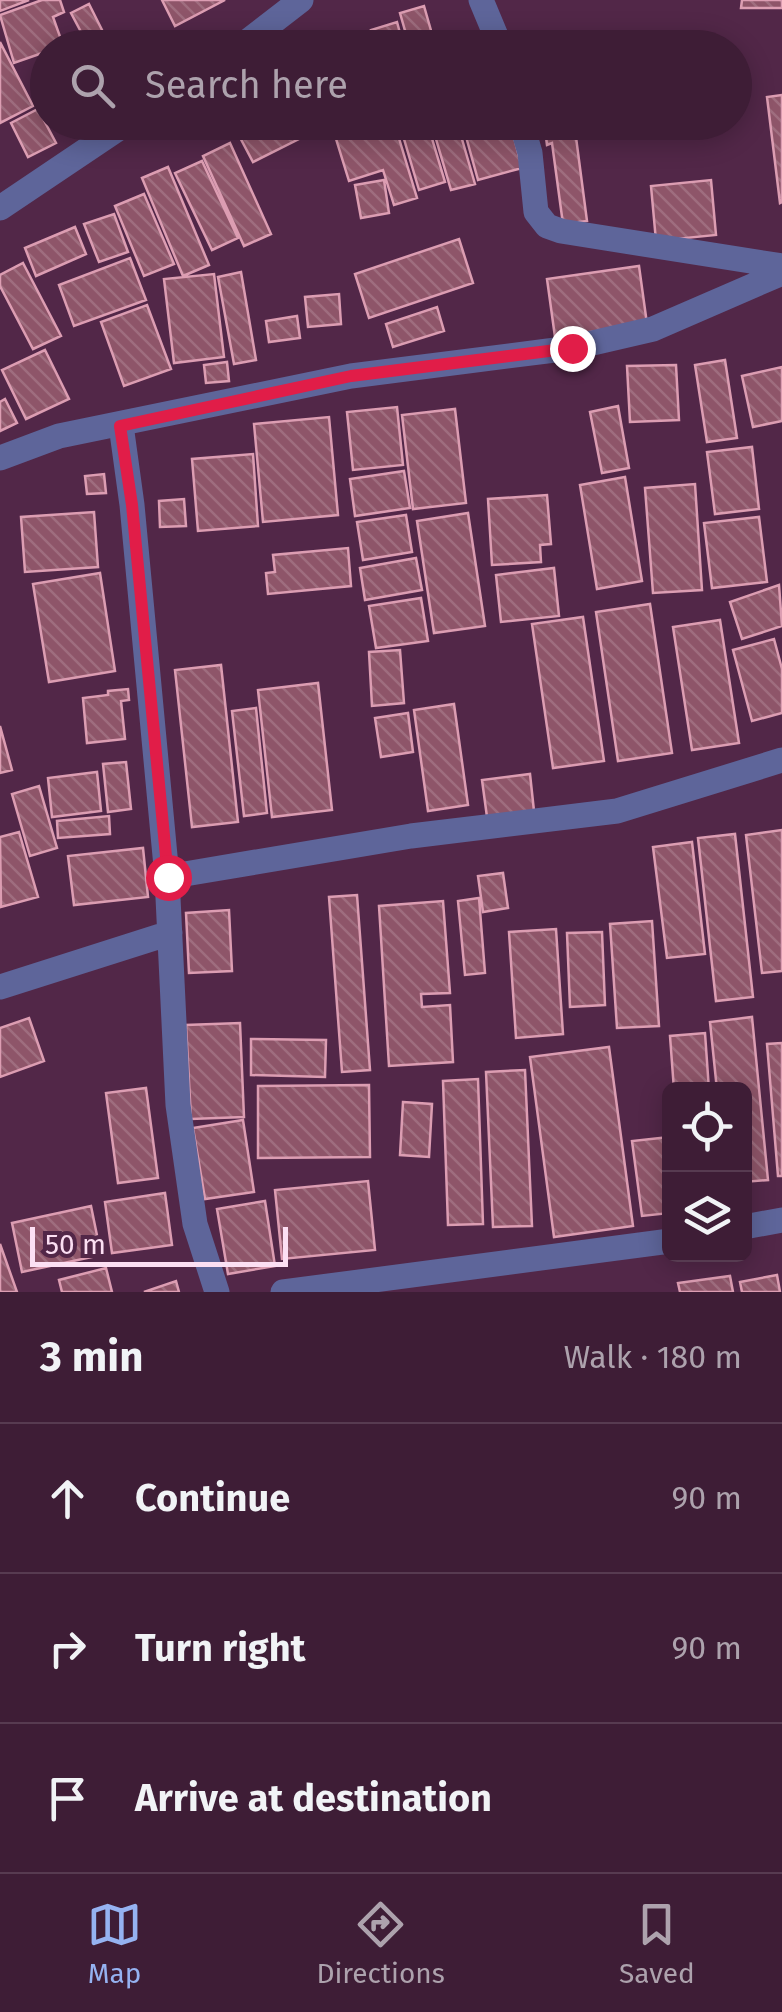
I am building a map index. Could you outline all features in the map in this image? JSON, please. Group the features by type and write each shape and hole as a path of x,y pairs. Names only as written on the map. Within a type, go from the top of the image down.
{"street":[{"path":"262,30 301,0"},
{"path":"481,0 494,30"},
{"path":"0,208 101,140"},
{"path":"527,140 536,212 546,226 561,232 782,269"},
{"path":"0,458 59,436 351,376 572,348 653,330 782,269"},
{"path":"120,426 132,505 168,877 178,1105 195,1224 217,1292"},
{"path":"168,877 411,836 617,811 782,760"},
{"path":"0,987 170,932"},
{"path":"752,1225 782,1220"},
{"path":"282,1292 662,1241"}],"building":[{"path":"0,0 29,0 0,11"},
{"path":"42,0 60,0 64,12 53,17 58,30 30,30 30,57 14,63 0,15"},
{"path":"162,0 225,0 175,26"},
{"path":"742,0 782,0 782,8 741,8"},
{"path":"89,4 102,30 80,30 71,13"},
{"path":"424,6 431,30 405,30 400,13"},
{"path":"397,22 399,30 371,30"},
{"path":"0,42 30,100 30,108 0,123"},
{"path":"782,95 782,202 780,203 767,97"},
{"path":"30,113 30,140 56,143 28,157 11,123"},
{"path":"241,140 297,140 253,162"},
{"path":"336,140 399,140 417,198 394,205 383,170 349,181"},
{"path":"404,140 432,140 445,182 419,190"},
{"path":"436,140 462,140 475,184 451,190"},
{"path":"467,140 515,140 522,168 478,180"},
{"path":"546,140 576,140 587,221 563,224 552,143 547,145"},
{"path":"230,143 271,234 244,246 203,156"},
{"path":"202,161 238,238 212,250 175,173"},
{"path":"168,167 209,265 183,276 142,178"},
{"path":"384,180 389,213 361,218 355,185"},
{"path":"711,180 716,235 656,241 651,186"},
{"path":"144,194 174,264 144,276 115,206"},
{"path":"114,214 128,252 99,262 84,224"},
{"path":"75,227 86,254 36,276 25,248"},
{"path":"459,239 473,283 369,318 355,274"},
{"path":"130,258 146,300 74,326 59,285"},
{"path":"23,263 61,336 33,349 0,286 0,275"},
{"path":"639,266 647,324 555,337 547,279"},
{"path":"241,272 256,360 234,364 218,277"},
{"path":"214,274 224,357 174,363 164,279"},
{"path":"339,294 341,324 308,327 305,297"},
{"path":"147,305 171,369 124,386 101,322"},
{"path":"437,307 444,331 393,347 386,324"},
{"path":"297,316 300,338 269,342 266,321"},
{"path":"45,350 69,399 26,419 2,370"},
{"path":"725,360 737,438 707,442 695,365"},
{"path":"227,362 229,381 206,383 204,365"},
{"path":"676,365 679,420 630,422 627,366"},
{"path":"782,367 782,421 753,427 742,376"},
{"path":"5,399 17,423 0,431 0,402"},
{"path":"618,406 629,468 602,473 590,412"},
{"path":"397,407 403,465 353,470 347,412"},
{"path":"455,409 466,503 413,509 402,415"},
{"path":"329,417 338,515 263,522 254,424"},
{"path":"752,447 759,509 715,514 707,452"},
{"path":"253,454 258,526 198,531 192,459"},
{"path":"404,471 410,508 355,516 350,479"},
{"path":"104,474 106,493 87,494 85,476"},
{"path":"625,477 642,581 597,589 580,485"},
{"path":"695,484 702,590 653,593 645,488"},
{"path":"547,495 551,544 540,545 541,562 492,565 488,499"},
{"path":"184,499 186,526 160,527 159,501"},
{"path":"94,512 98,567 25,572 21,517"},
{"path":"468,513 485,626 434,633 417,521"},
{"path":"406,515 412,552 363,560 357,522"},
{"path":"759,517 767,582 712,588 704,523"},
{"path":"348,548 351,586 268,594 266,573 275,572 273,555"},
{"path":"416,558 422,590 365,600 360,568"},
{"path":"554,568 559,616 501,622 496,575"},
{"path":"100,573 115,671 49,682 33,584"},
{"path":"779,585 782,626 742,639 730,602"},
{"path":"421,598 428,641 376,648 369,606"},
{"path":"650,604 672,753 618,761 596,612"},
{"path":"583,617 604,761 553,768 532,624"},
{"path":"720,620 739,743 692,750 673,627"},
{"path":"774,639 782,669 782,713 752,721 733,650"},
{"path":"400,650 404,703 372,706 369,652"},
{"path":"221,665 238,822 192,827 175,670"},
{"path":"318,683 332,810 272,817 258,690"},
{"path":"128,689 129,700 121,701 125,739 87,743 83,698"},
{"path":"454,704 468,805 428,811 414,710"},
{"path":"256,708 267,813 244,816 232,711"},
{"path":"408,713 413,752 381,757 375,718"},
{"path":"0,726 12,770 0,773"},
{"path":"126,762 131,809 108,812 103,764"},
{"path":"97,772 101,811 52,817 48,778"},
{"path":"530,774 534,811 487,817 482,780"},
{"path":"39,786 57,848 30,856 12,794"},
{"path":"109,816 110,834 58,838 57,821"},
{"path":"782,830 782,971 762,973 746,835"},
{"path":"19,832 38,897 1,907 0,837"},
{"path":"735,834 753,997 716,1001 698,838"},
{"path":"692,842 705,954 667,958 653,847"},
{"path":"143,848 148,897 74,905 68,856"},
{"path":"503,873 508,908 483,912 478,876"},
{"path":"357,895 370,1070 342,1072 329,897"},
{"path":"479,898 485,973 465,975 458,901"},
{"path":"443,901 450,993 421,994 422,1007 450,1005 453,1062 389,1066 379,906"},
{"path":"229,910 232,971 189,973 186,913"},
{"path":"652,921 659,1026 617,1028 610,924"},
{"path":"556,929 563,1034 516,1038 509,932"},
{"path":"602,932 605,1005 570,1007 567,933"},
{"path":"752,1017 768,1180 752,1181 752,1082 716,1082 710,1022"},
{"path":"29,1018 44,1061 0,1077 0,1028"},
{"path":"240,1023 244,1117 191,1119 186,1025"},
{"path":"705,1033 708,1082 673,1082 670,1036"},
{"path":"251,1039 326,1040 325,1077 251,1075"},
{"path":"782,1043 782,1176 778,1176 767,1044"},
{"path":"609,1047 633,1226 554,1237 530,1057"},
{"path":"525,1070 532,1226 493,1227 486,1072"},
{"path":"478,1079 483,1224 448,1225 443,1081"},
{"path":"369,1085 370,1157 258,1158 258,1086"},
{"path":"146,1088 158,1178 118,1183 106,1093"},
{"path":"403,1102 432,1104 429,1157 400,1155"},
{"path":"243,1120 254,1192 205,1199 193,1128"},
{"path":"662,1138 662,1214 642,1216 632,1141"},
{"path":"368,1181 375,1250 282,1259 275,1190"},
{"path":"165,1193 172,1245 112,1253 105,1202"},
{"path":"265,1201 275,1266 228,1274 217,1209"},
{"path":"91,1206 101,1255 22,1272 12,1223"},
{"path":"0,1244 17,1292 0,1292"},
{"path":"106,1268 112,1292 62,1292 59,1280"},
{"path":"777,1275 780,1292 742,1292 740,1282"},
{"path":"730,1276 733,1292 680,1292 678,1283"},
{"path":"176,1281 179,1292 144,1292"}],"route":[{"path":"168,877 132,505 120,426 351,376 572,348"}]}
